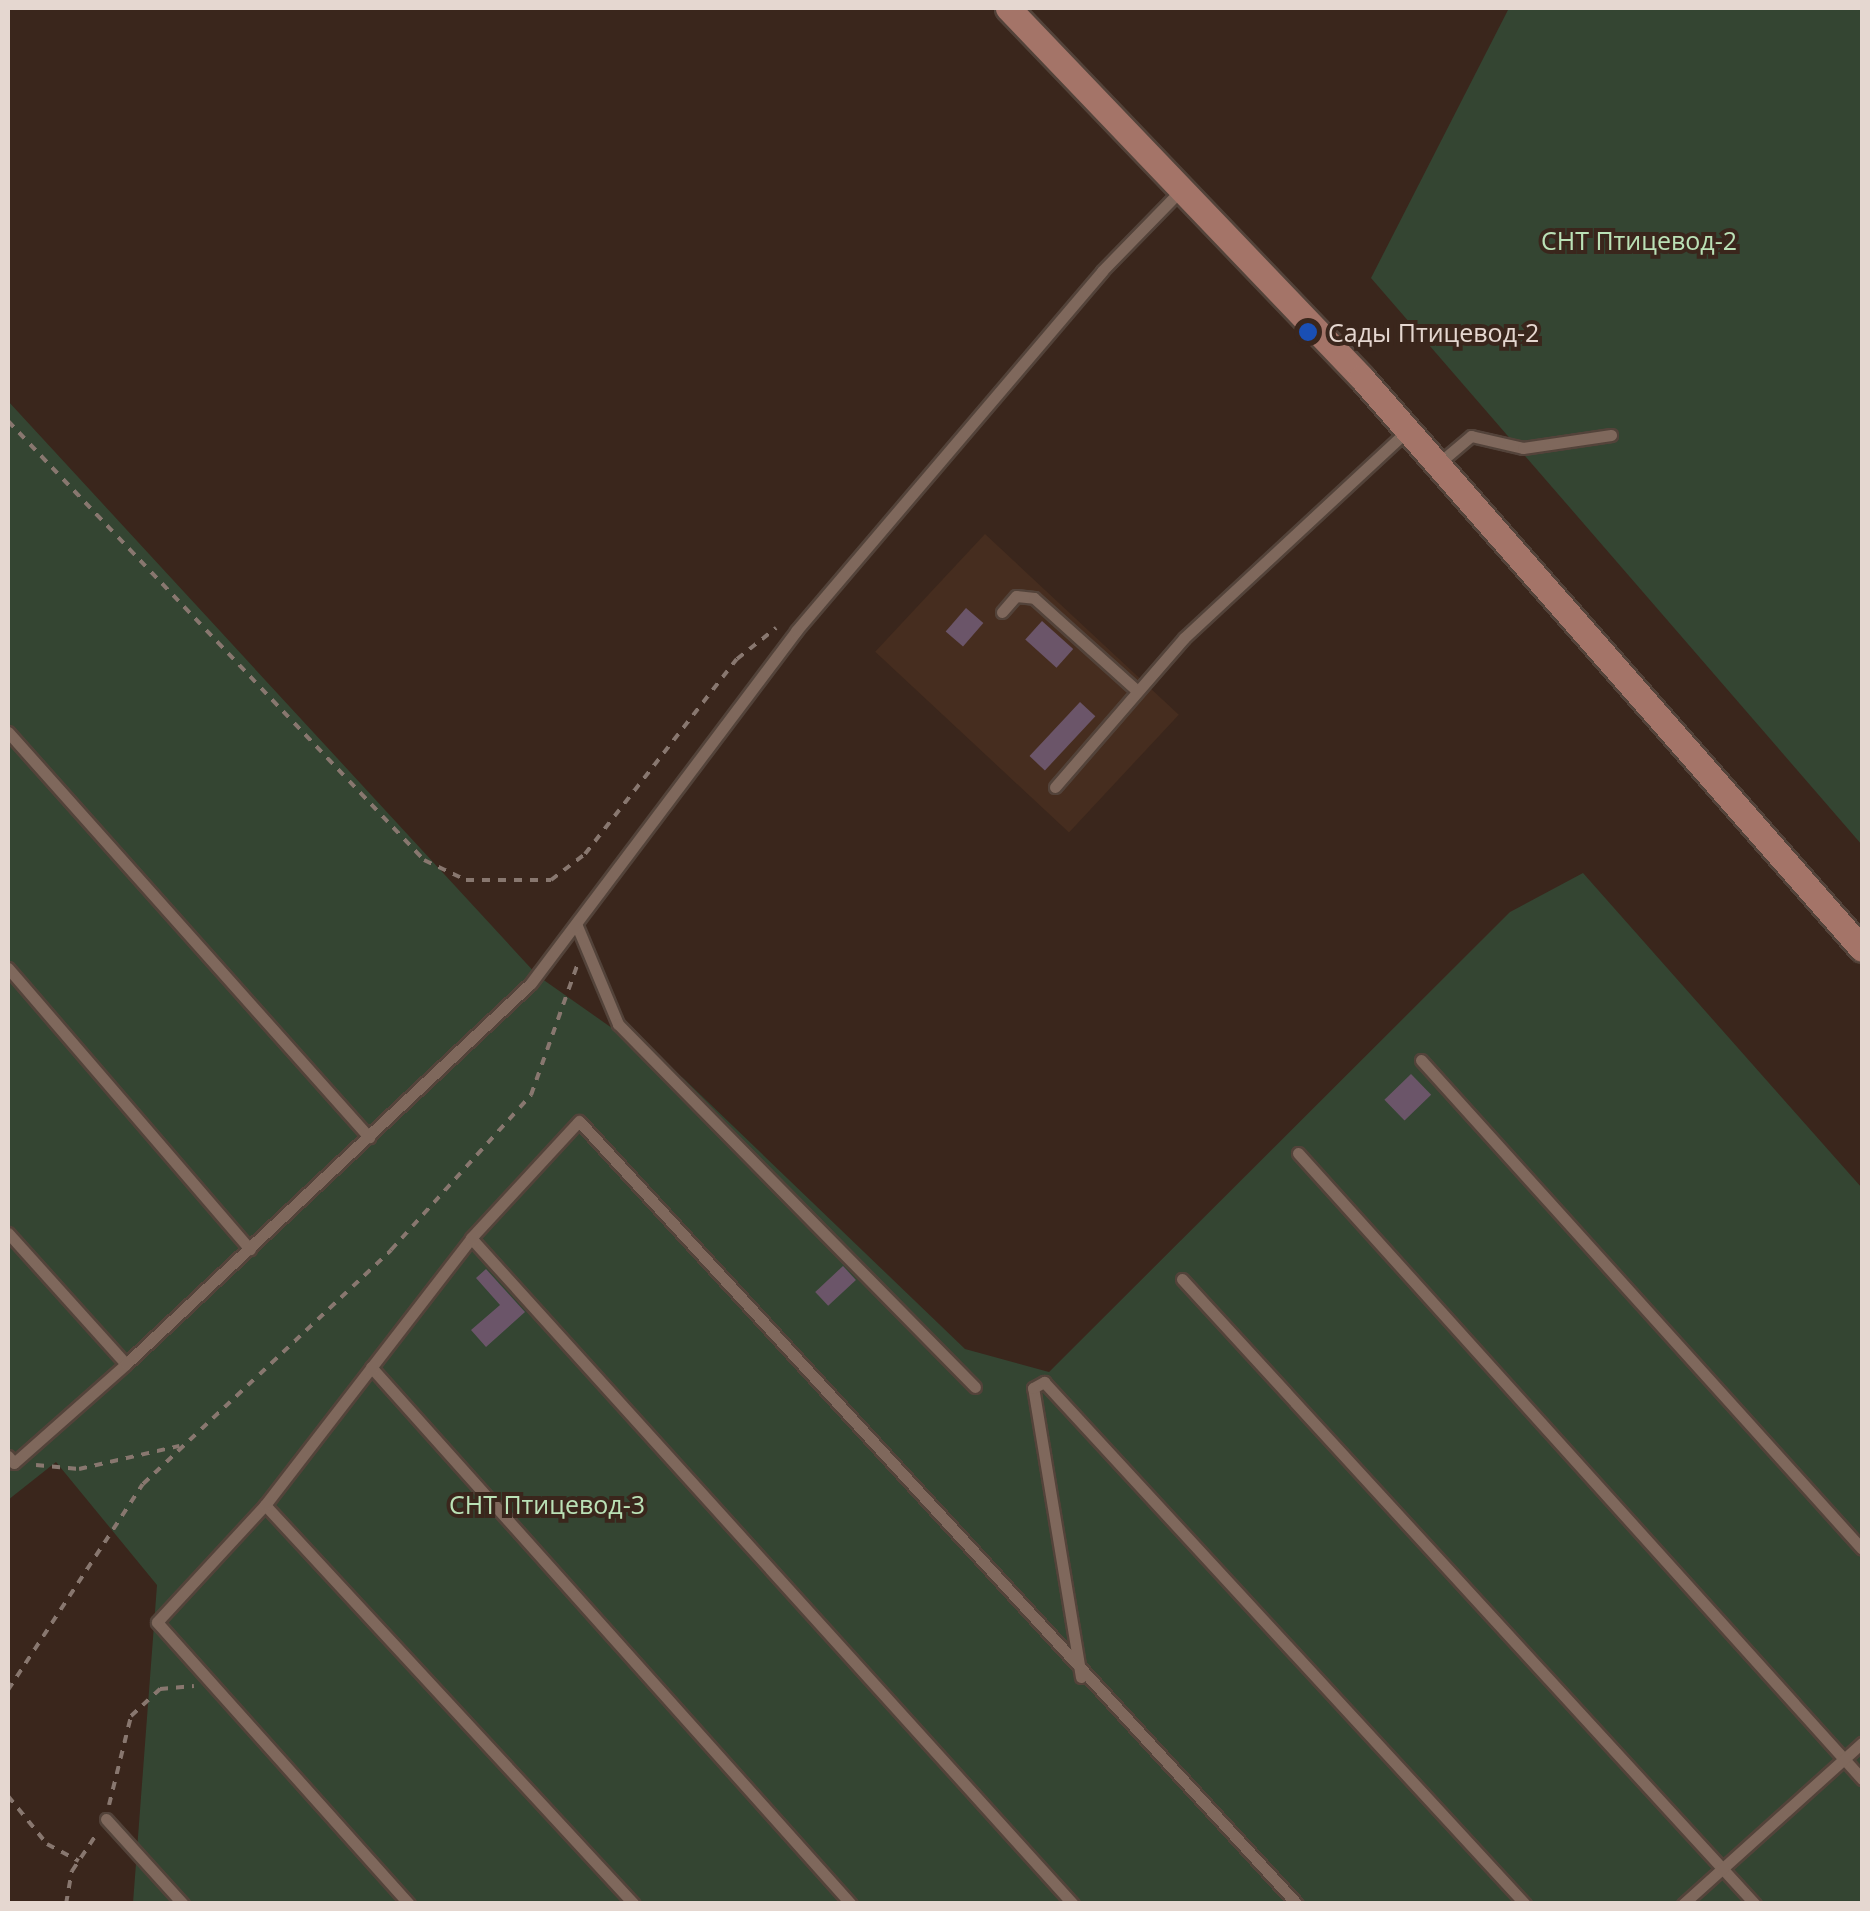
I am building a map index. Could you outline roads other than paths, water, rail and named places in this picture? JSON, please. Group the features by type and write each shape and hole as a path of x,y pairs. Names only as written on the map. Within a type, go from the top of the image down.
{"main road":[{"path":"1008,8 1186,186 1361,377 1862,949"}],"lane":[{"path":"10,1463 250,1250 369,1137 577,926 796,631 1102,270 1186,186"},
{"path":"1055,787 1136,690 1408,430"},
{"path":"1439,463 1471,436 1523,448 1611,435"},
{"path":"1002,612 1016,596 1034,598 1136,690"},
{"path":"8,732 369,1137"},
{"path":"577,926 594,982 642,1050 975,1387"},
{"path":"8,968 250,1250"},
{"path":"1421,1060 1862,1550"},
{"path":"409,1904 157,1622 265,1505 471,1238 579,1121 1081,1677 1296,1904"},
{"path":"1298,1153 1862,1780"},
{"path":"8,1233 126,1364"},
{"path":"471,1238 1073,1904"},
{"path":"1182,1279 1756,1904"},
{"path":"371,1367 852,1904"},
{"path":"1081,1677 1033,1388 1044,1382 1524,1904"},
{"path":"265,1505 634,1904"},
{"path":"1683,1904 1862,1743"},
{"path":"106,1819 184,1904"}],"place":[{"name":"Сады Птицевод-2","path":"1308,332"}],"park label":[{"name":"СНТ Птицевод-2","path":"1639,240"},
{"name":"СНТ Птицевод-3","path":"547,1504"}]}
